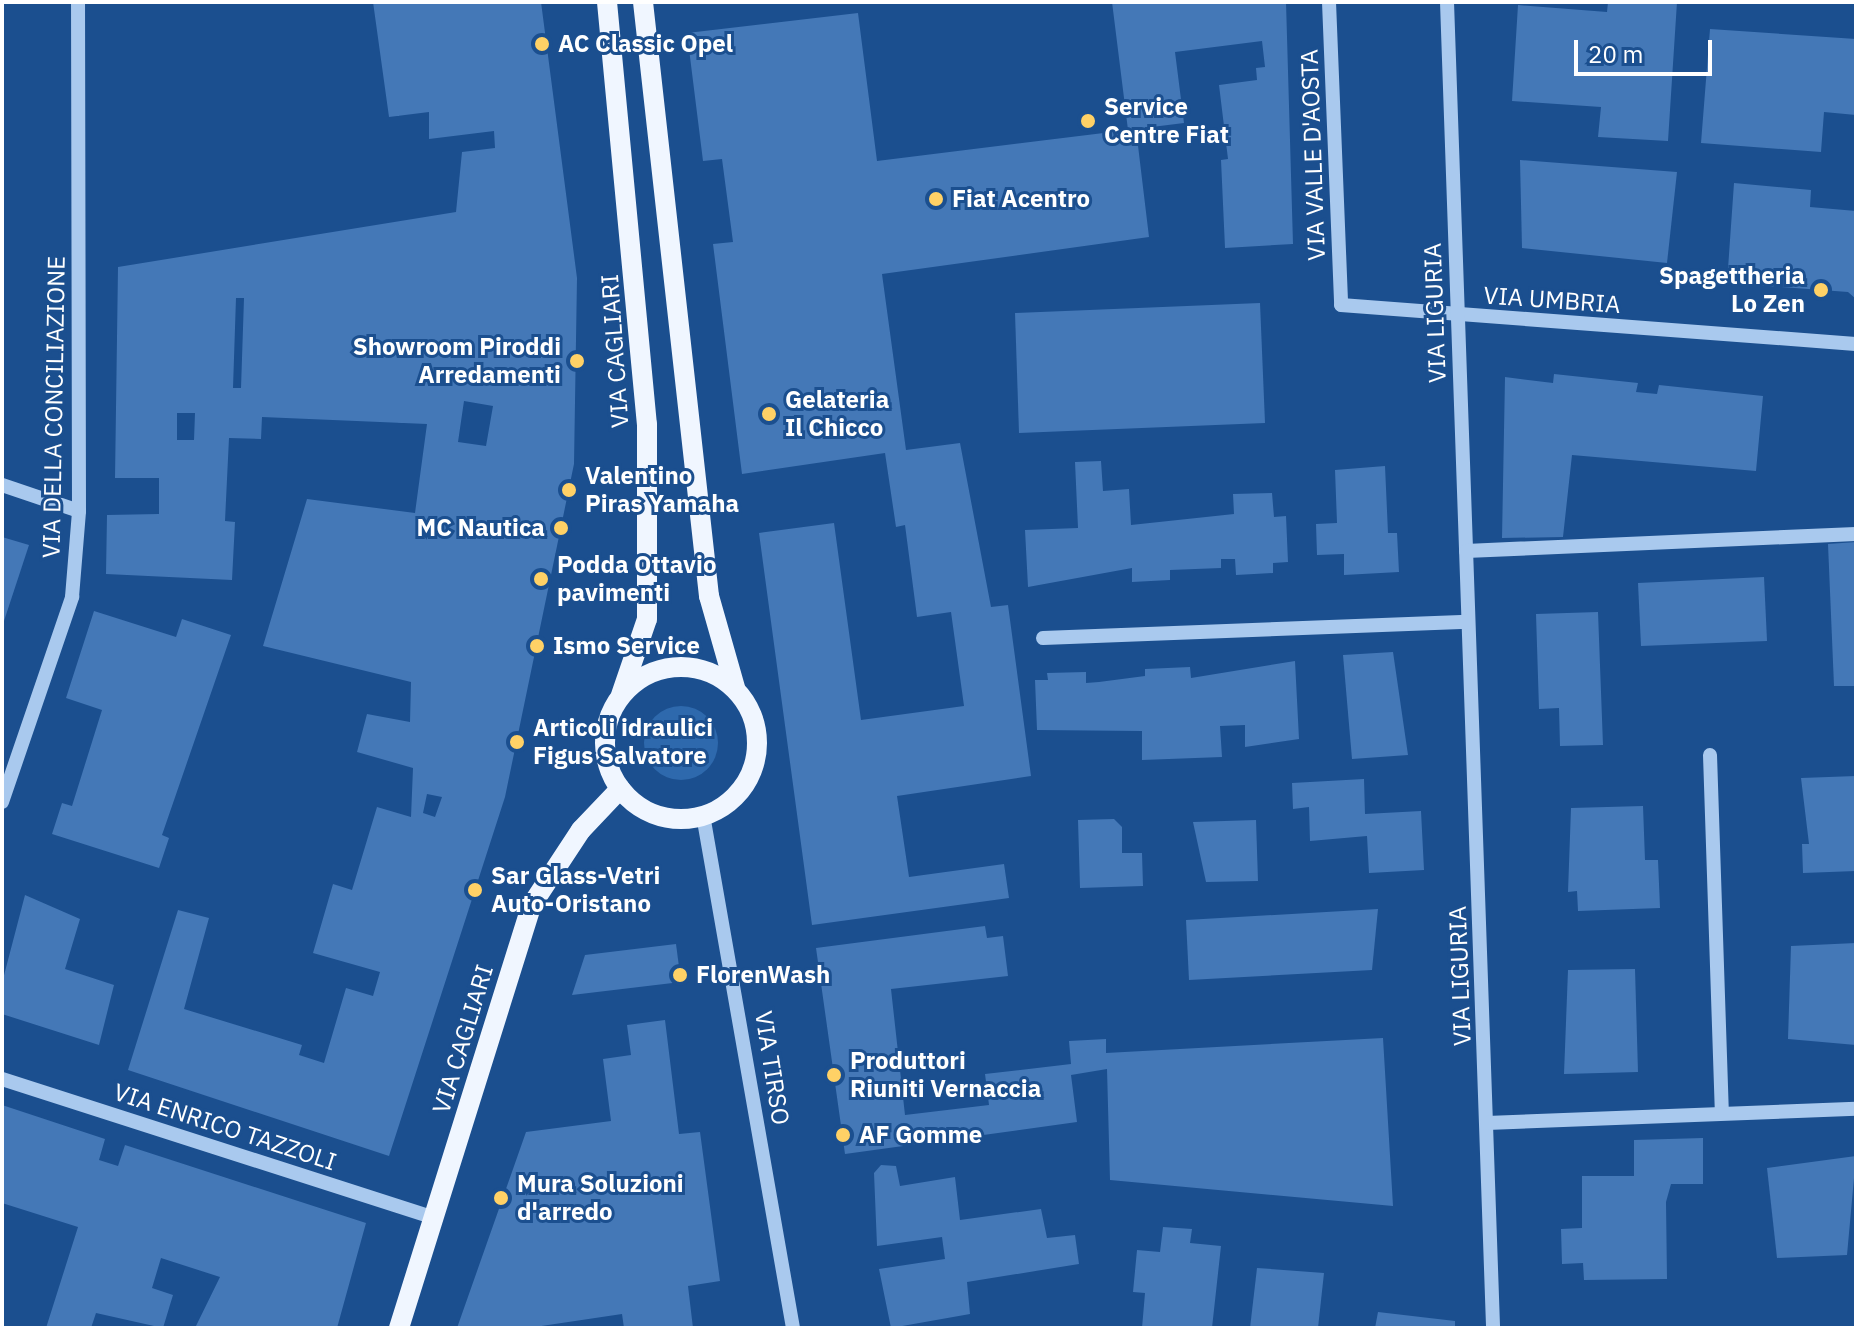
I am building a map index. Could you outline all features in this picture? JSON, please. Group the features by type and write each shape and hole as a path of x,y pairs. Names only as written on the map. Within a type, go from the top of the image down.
{"main road":[{"name":"VIA CAGLIARI","path":"607,2 647,424 647,619 621,695"},
{"path":"644,2 709,596 735,687 756,724 754,767 729,803 703,815 658,815 620,789 604,747 621,695 664,668 713,673 735,687"},
{"name":"VIA CAGLIARI","path":"399,1328 531,906 581,830 620,789"}],"street":[{"name":"VIA DELLA CONCILIAZIONE","path":"2,802 72,597 79,511 78,2"},
{"name":"VIA VALLE D'AOSTA","path":"1329,2 1341,305"},
{"name":"VIA LIGURIA","path":"1447,2 1493,1328"},
{"name":"VIA UMBRIA","path":"1341,305 1856,344"},
{"path":"2,485 79,511"},
{"path":"1466,551 1856,534"},
{"path":"1043,638 1468,622"},
{"path":"1710,755 1722,1113"},
{"name":"VIA TIRSO","path":"703,815 793,1328"},
{"name":"VIA ENRICO TAZZOLI","path":"2,1079 435,1218"},
{"path":"1487,1123 1856,1109"}],"shaded area":[{"path":"681,706 702,712 712,722 718,743 712,764 702,774 681,780 660,774 650,764 644,743 650,722 660,712"}],"building":[{"path":"373,2 541,2 577,278 574,464 505,797 389,1156 128,1070 178,910 209,918 184,1009 302,1045 299,1055 324,1063 346,988 373,996 380,972 313,953 333,884 352,890 377,807 411,817 413,768 357,752 367,714 410,722 411,682 263,646 307,499 415,513 427,424 262,417 261,439 229,438 225,521 235,522 232,580 106,574 107,515 159,514 159,478 115,478 118,267 456,212 462,152 495,148 494,131 429,139 429,112 389,117","holes":["236,298 244,298 241,388 233,388","464,401 493,406 486,446 458,442","177,413 195,413 194,440 177,440","427,794 442,797 435,817 423,813"]},
{"path":"1112,2 1286,2 1293,244 1225,248 1221,160 1228,159 1219,85 1257,80 1256,68 1265,67 1262,41 1175,52 1184,123 1136,129 1149,237 882,274 906,450 960,443 991,607 1008,605 1031,776 897,796 909,877 1004,864 1009,898 812,925 759,533 834,523 861,720 964,706 951,612 917,617 905,525 896,527 885,453 742,474 713,244 733,242 722,159 703,161 687,33 858,13 877,161 1128,130"},
{"path":"1608,2 1677,2 1668,141 1598,137 1601,107 1512,101 1518,5 1607,12"},
{"path":"1710,29 1856,39 1856,115 1824,112 1821,152 1701,143"},
{"path":"1520,160 1677,172 1667,263 1522,248"},
{"path":"1734,183 1811,190 1810,207 1856,211 1856,299 1848,292 1727,283"},
{"path":"1260,303 1265,423 1019,433 1015,313"},
{"path":"1554,374 1638,383 1636,392 1657,394 1659,385 1763,396 1756,471 1572,455 1563,537 1502,538 1505,377 1553,383"},
{"path":"1101,461 1103,491 1129,489 1131,525 1234,514 1233,494 1272,493 1274,517 1286,516 1288,562 1273,563 1273,573 1236,575 1235,559 1221,559 1221,568 1170,570 1170,580 1132,582 1132,568 1028,587 1025,530 1078,528 1075,462"},
{"path":"1385,466 1388,533 1397,533 1399,572 1344,575 1344,554 1317,555 1316,524 1337,523 1335,470"},
{"path":"2,537 29,545 3,624 2,624"},
{"path":"1856,542 1856,686 1834,686 1828,544"},
{"path":"1764,577 1767,641 1641,646 1638,583"},
{"path":"94,611 176,637 182,619 231,635 162,835 169,838 159,868 52,834 62,803 72,806 102,710 66,698"},
{"path":"1598,612 1603,745 1560,746 1559,708 1539,709 1536,614"},
{"path":"1393,652 1408,755 1352,759 1343,655"},
{"path":"1295,661 1299,739 1245,747 1245,725 1220,726 1222,757 1142,760 1142,731 1037,730 1035,680 1048,680 1047,673 1086,672 1086,683 1145,676 1145,669 1190,667 1191,678"},
{"path":"1856,776 1856,871 1803,873 1802,844 1809,844 1801,778"},
{"path":"1364,779 1365,814 1421,811 1424,870 1369,873 1367,836 1310,841 1309,807 1293,809 1292,783"},
{"path":"1643,806 1645,860 1658,860 1660,908 1578,911 1577,891 1568,892 1571,808"},
{"path":"1114,819 1122,827 1122,853 1142,853 1143,886 1080,888 1078,820"},
{"path":"1256,820 1258,881 1206,882 1193,822"},
{"path":"25,895 80,919 65,969 114,985 99,1045 2,1014 2,983"},
{"path":"1378,909 1372,970 1189,980 1186,920"},
{"path":"985,926 987,938 1003,936 1008,976 891,989 905,1115 989,1105 985,1074 1071,1064 1069,1041 1106,1039 1106,1053 1383,1038 1393,1206 1110,1180 1107,1069 1071,1075 1077,1122 845,1154 816,948"},
{"path":"1856,943 1856,1045 1788,1039 1791,946"},
{"path":"676,944 681,982 572,995 585,955"},
{"path":"1635,969 1638,1072 1564,1074 1568,970"},
{"path":"665,1020 679,1134 700,1132 720,1281 688,1286 693,1328 624,1328 622,1314 528,1328 457,1328 526,1132 611,1121 603,1059 631,1055 627,1025"},
{"path":"2,1105 105,1139 99,1160 118,1166 125,1145 366,1223 337,1328 195,1328 220,1277 161,1258 152,1288 173,1295 163,1328 96,1313 91,1328 46,1328 78,1227 2,1203"},
{"path":"1703,1138 1703,1184 1671,1184 1666,1202 1667,1279 1584,1280 1583,1263 1562,1264 1561,1229 1582,1228 1582,1176 1634,1176 1634,1140"},
{"path":"1856,1156 1847,1255 1777,1258 1767,1168"},
{"path":"881,1165 896,1166 900,1186 955,1177 960,1220 1041,1209 1047,1238 1075,1235 1079,1264 967,1282 970,1314 891,1328 879,1269 945,1259 942,1237 877,1246 874,1173"},
{"path":"1163,1227 1192,1229 1190,1243 1221,1246 1212,1328 1142,1328 1145,1293 1133,1292 1137,1250 1160,1252"},
{"path":"1257,1268 1324,1273 1318,1328 1250,1328"},
{"path":"1378,1312 1455,1321 1455,1328 1375,1328"}],"place":[{"name":"AC Classic Opel","path":"542,44"},
{"name":"Service Centre Fiat","path":"1088,121"},
{"name":"Fiat Acentro","path":"936,199"},
{"name":"Spagettheria Lo Zen","path":"1821,290"},
{"name":"Showroom Piroddi Arredamenti","path":"577,361"},
{"name":"Gelateria Il Chicco","path":"769,414"},
{"name":"Valentino Piras Yamaha","path":"569,490"},
{"name":"MC Nautica","path":"561,528"},
{"name":"Podda Ottavio pavimenti","path":"541,579"},
{"name":"Ismo Service","path":"537,646"},
{"name":"Articoli idraulici Figus Salvatore","path":"517,742"},
{"name":"Sar Glass-Vetri Auto-Oristano","path":"475,890"},
{"name":"FlorenWash","path":"680,975"},
{"name":"Produttori Riuniti Vernaccia","path":"834,1075"},
{"name":"AF Gomme","path":"843,1135"},
{"name":"Mura Soluzioni d'arredo","path":"501,1198"}]}
